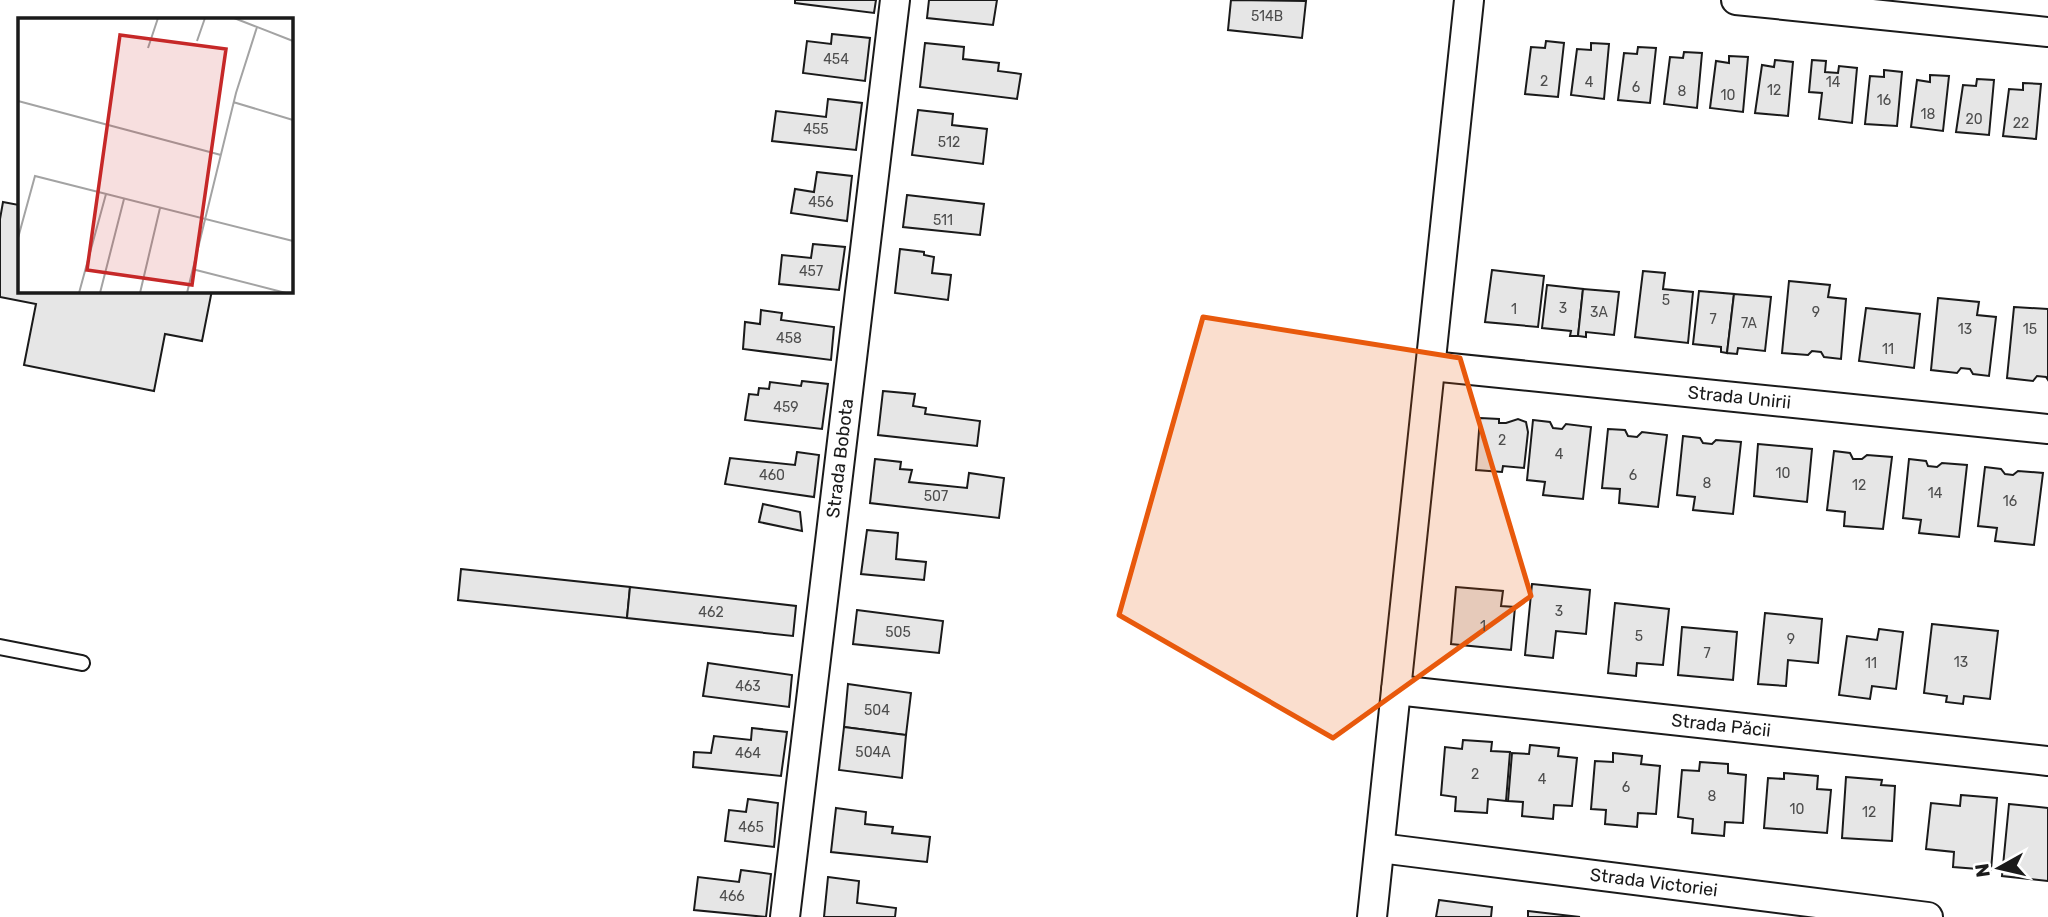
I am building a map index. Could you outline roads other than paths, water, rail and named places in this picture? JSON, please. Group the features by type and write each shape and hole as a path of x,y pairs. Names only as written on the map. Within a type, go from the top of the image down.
{"street":[{"name":"Strada Bobota","path":"785,917 895,0"},
{"path":"1372,917 1469,0"},
{"path":"1736,0 1918,9 2048,32"},
{"name":"Strada Unirii","path":"1431,366 2048,429"},
{"name":"Strada Păcii","path":"1396,690 2048,761"},
{"name":"Strada Victoriei","path":"1380,848 1927,917"}],"lane":[{"path":"0,648 82,663"}]}
